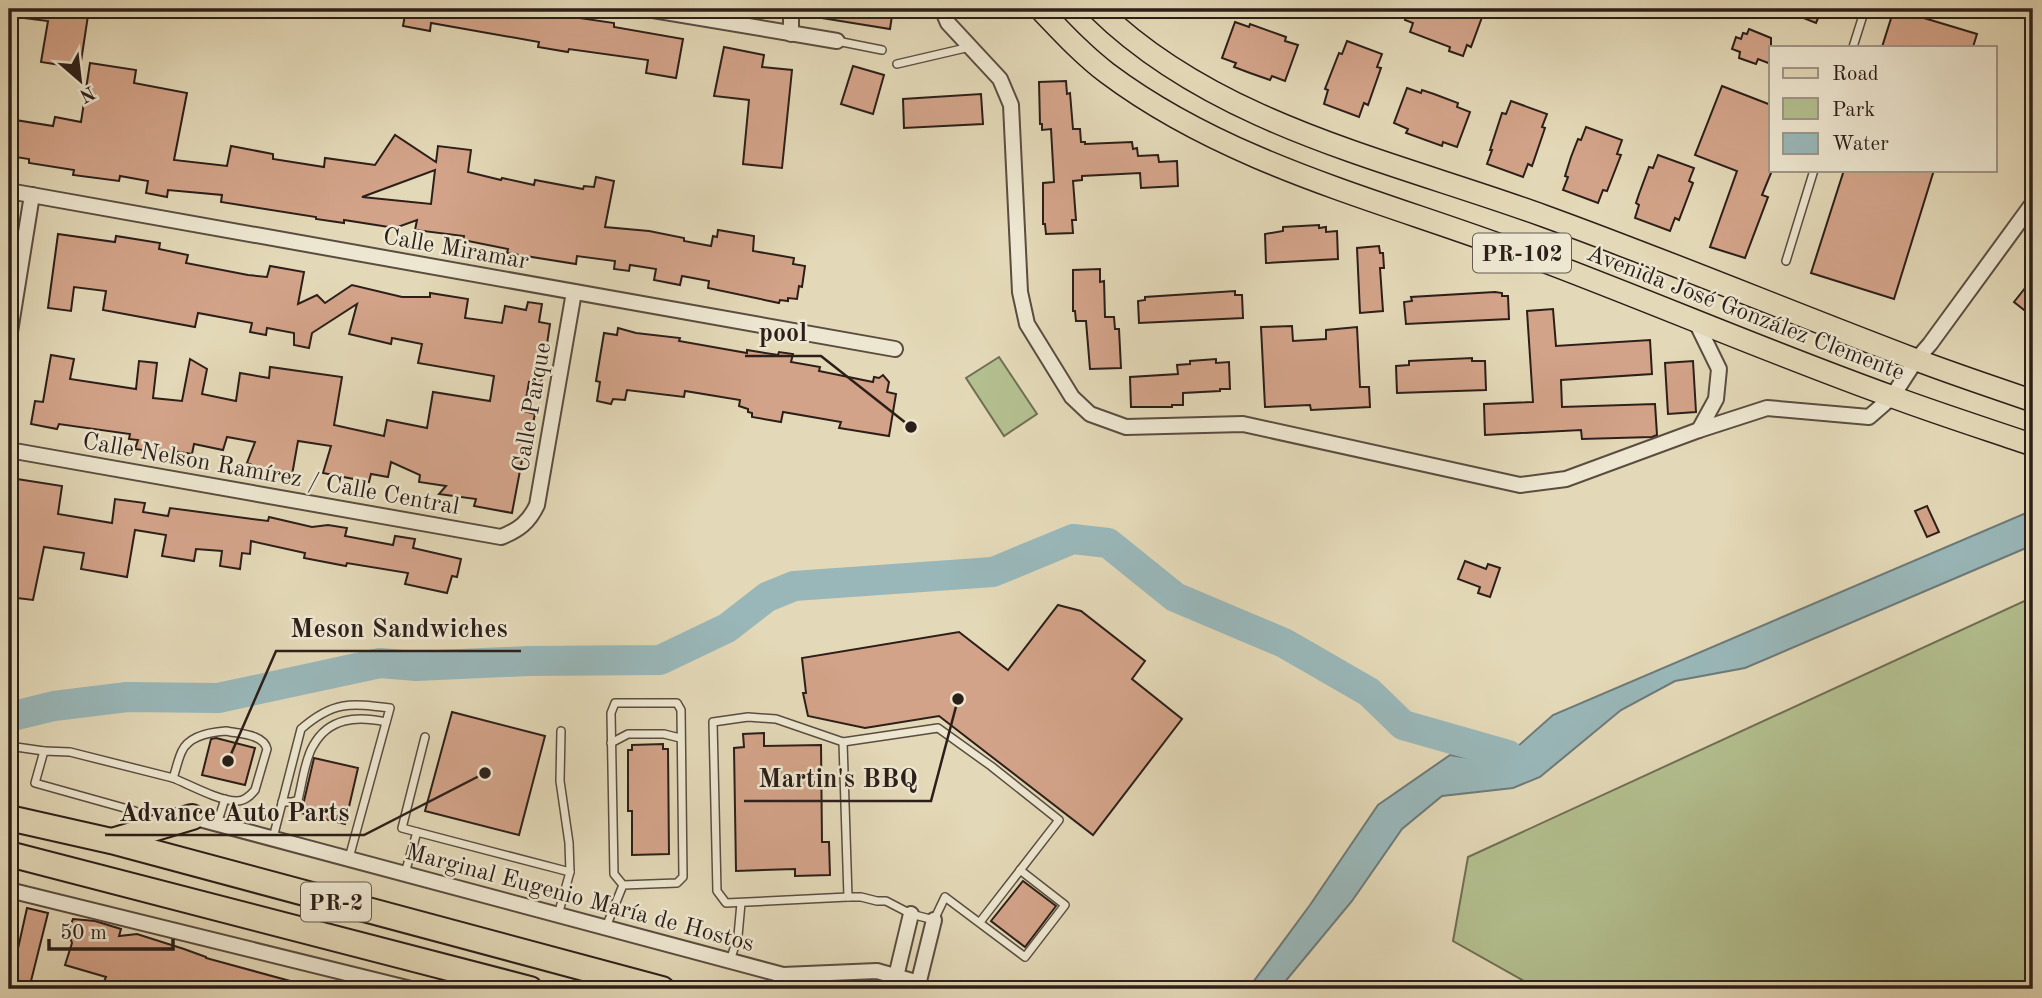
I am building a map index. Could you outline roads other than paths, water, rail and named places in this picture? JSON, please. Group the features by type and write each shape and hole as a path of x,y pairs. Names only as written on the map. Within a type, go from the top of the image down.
{"highway":[{"path":"111,841 192,817"},
{"name":"PR-2","path":"9,818 111,841 662,989"},
{"name":"PR-2","path":"9,854 530,989"}],"main road":[{"name":"Avenida José González Clemente","path":"1040,9 1075,46 1107,73 1187,124 1239,150 1515,250 1892,397 2033,445"},
{"name":"Avenida José González Clemente","path":"1098,9 1133,41 1185,77 1273,121 1544,216 1916,360 2033,401"}],"street":[{"path":"646,9 837,41"},
{"path":"791,9 791,34"},
{"path":"945,16 1000,79 1011,105 1020,292 1027,324 1072,397 1090,414 1126,427 1243,424 1520,485 1566,479 1767,408 1868,416 1892,397 1916,360 2033,203"},
{"name":"Calle Miramar","path":"9,191 895,349"},
{"path":"9,338 32,195"},
{"name":"Calle Parque","path":"523,526 537,505 574,292"},
{"path":"1696,322 1719,369 1716,399 1699,430"},
{"name":"Calle Nelson Ramírez / Calle Central","path":"9,450 502,537 523,526"},
{"name":"Marginal Eugenio María de Hostos","path":"192,817 783,975 877,971 895,983 918,986"},
{"path":"9,890 411,989"},
{"path":"895,983 911,914"},
{"path":"918,986 934,920"}],"lane":[{"path":"1853,46 1865,9"},
{"path":"837,41 882,50"},
{"path":"897,64 970,47"},
{"path":"1786,261 1813,172"},
{"path":"615,703 677,703 681,710 682,877 677,883 623,885 614,873 611,713 615,703"},
{"path":"273,838 301,729 315,717 340,705 359,704 390,708 349,858"},
{"path":"980,922 1020,870 1059,820 954,738 938,728 843,742 776,719 748,717 713,722 717,891 726,903 862,897 886,901 911,914 934,920 945,897 1024,957 1065,905 1020,870"},
{"path":"282,802 298,800 312,747 324,730 345,720 365,718 386,723"},
{"path":"558,915 570,872 569,843 560,781 561,731"},
{"path":"9,747 70,752 173,778 225,799 238,801 255,790 266,745 260,738 212,732 183,749 173,778"},
{"path":"611,743 628,734 664,734 680,738"},
{"path":"425,737 402,828 570,872"},
{"path":"843,742 848,897"},
{"path":"44,751 35,783 135,811"},
{"path":"218,824 225,799"},
{"path":"405,873 417,832"},
{"path":"606,928 623,885"},
{"path":"730,961 737,936 741,903"},
{"path":"347,989 351,974"}],"water":[{"path":"2033,510 2033,545 1745,668 1675,681 1621,710 1540,777 1513,788 1442,796 1402,829 1352,901 1279,989 1248,989 1310,905 1378,805 1450,755 1499,763 1553,715"}],"waterway":[{"path":"9,717 54,706 127,697 218,698 380,663 416,666 528,661 660,660 727,628 767,597 794,586 993,572 1073,539 1108,543 1175,597 1284,643 1369,692 1403,725 1508,755"}],"place":[{"name":"pool","path":"911,427"},
{"name":"Martin's BBQ","path":"958,699"},
{"name":"Meson Sandwiches","path":"228,761"},
{"name":"Advance Auto Parts","path":"485,773"}]}
